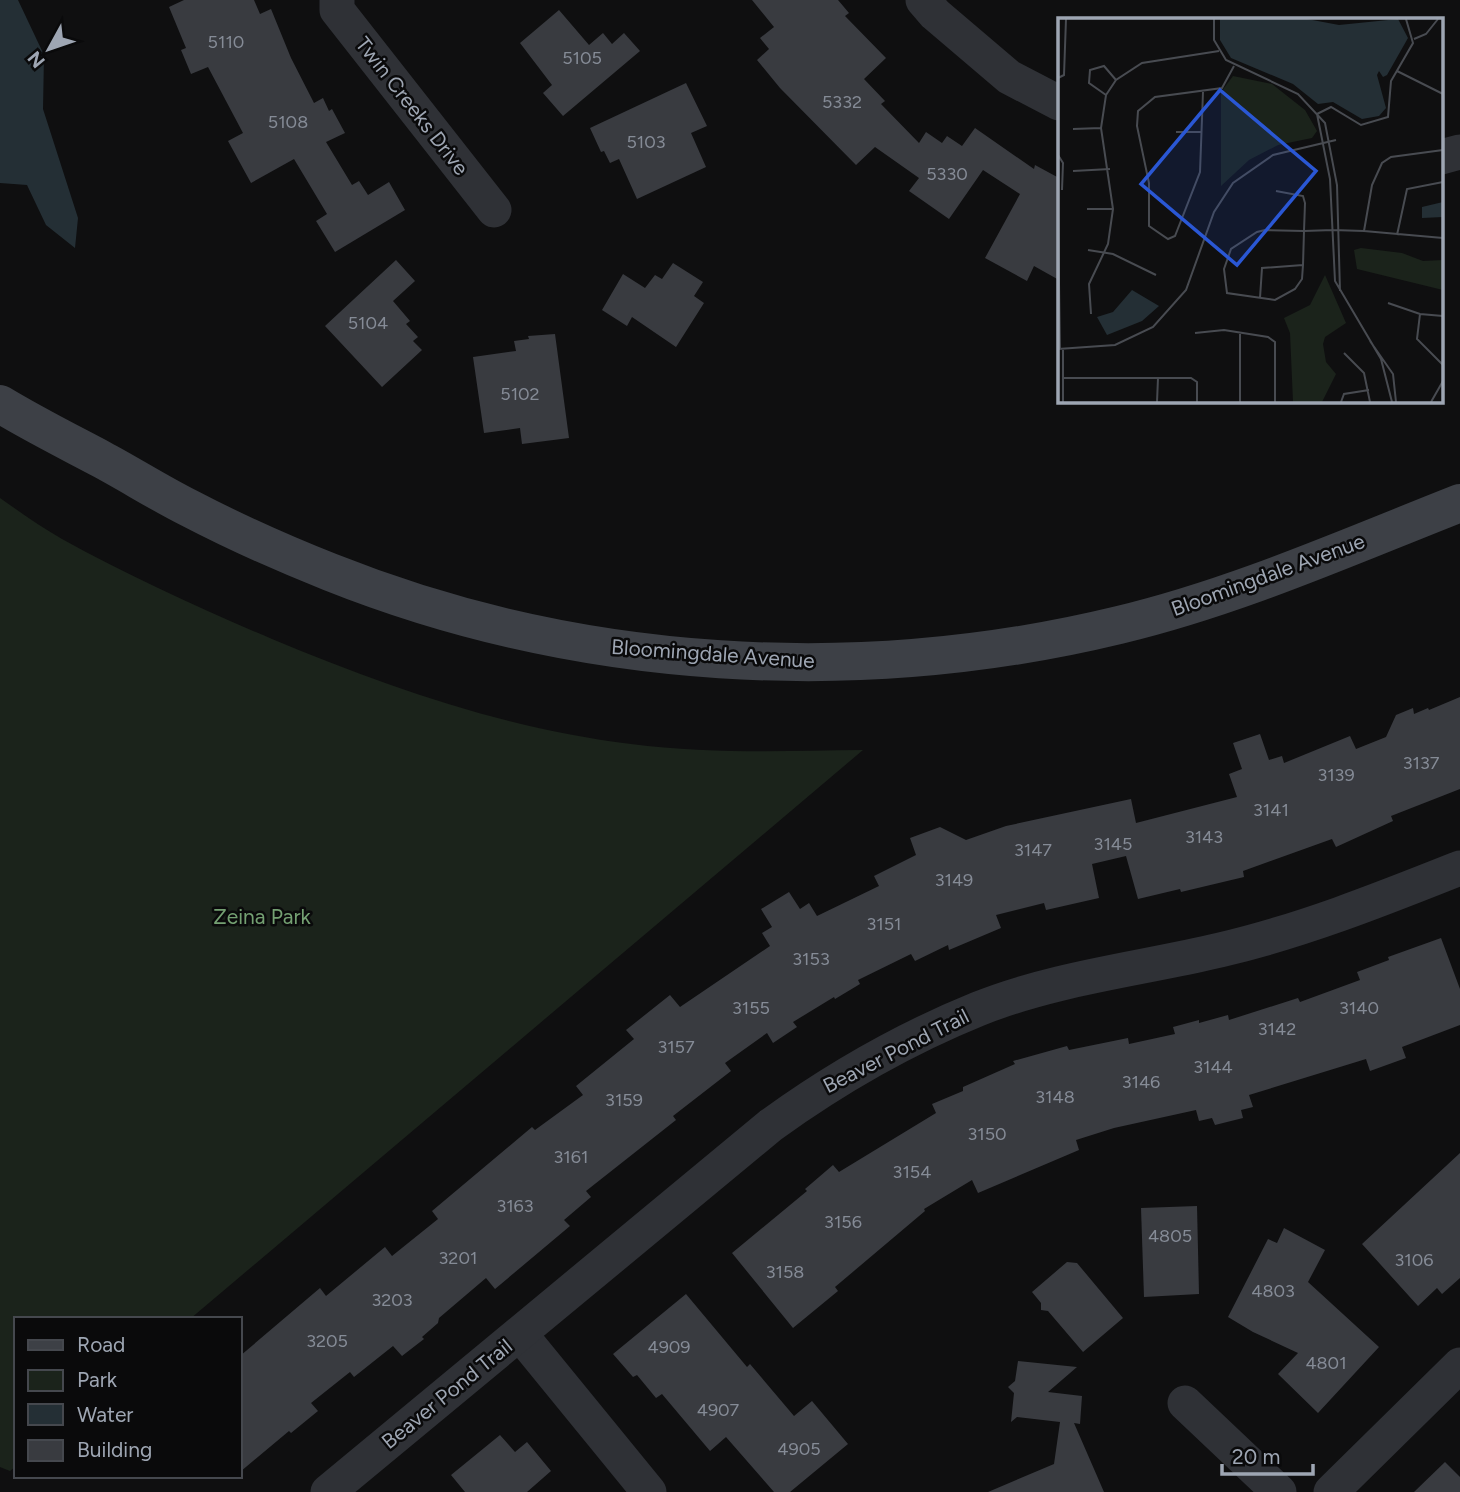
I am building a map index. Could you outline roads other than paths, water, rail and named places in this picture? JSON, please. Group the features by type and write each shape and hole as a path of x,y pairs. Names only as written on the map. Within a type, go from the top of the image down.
{"street":[{"name":"Twin Creeks Drive","path":"337,0 337,10 494,210"},
{"path":"923,0 934,14 1009,77 1058,102"},
{"path":"1442,156 1460,152"},
{"name":"Bloomingdale Avenue","path":"0,379 103,460"},
{"name":"Bloomingdale Avenue","path":"0,404 190,509 331,573 431,607 533,634 639,651 747,661 840,662 918,658 997,649 1089,632 1226,593 1460,503"},
{"name":"Beaver Pond Trail","path":"328,1492 771,1125 830,1084 901,1044 980,1008 1024,994 1224,949 1294,929 1460,868"},
{"path":"520,1335 649,1492"},
{"path":"1331,1492 1460,1366"},
{"path":"1185,1403 1279,1492"}],"water":[{"path":"0,0 18,0 44,55 43,109 78,218 75,248 46,225 27,185 0,183"}],"park label":[{"name":"Zeina Park","path":"262,917"}]}
